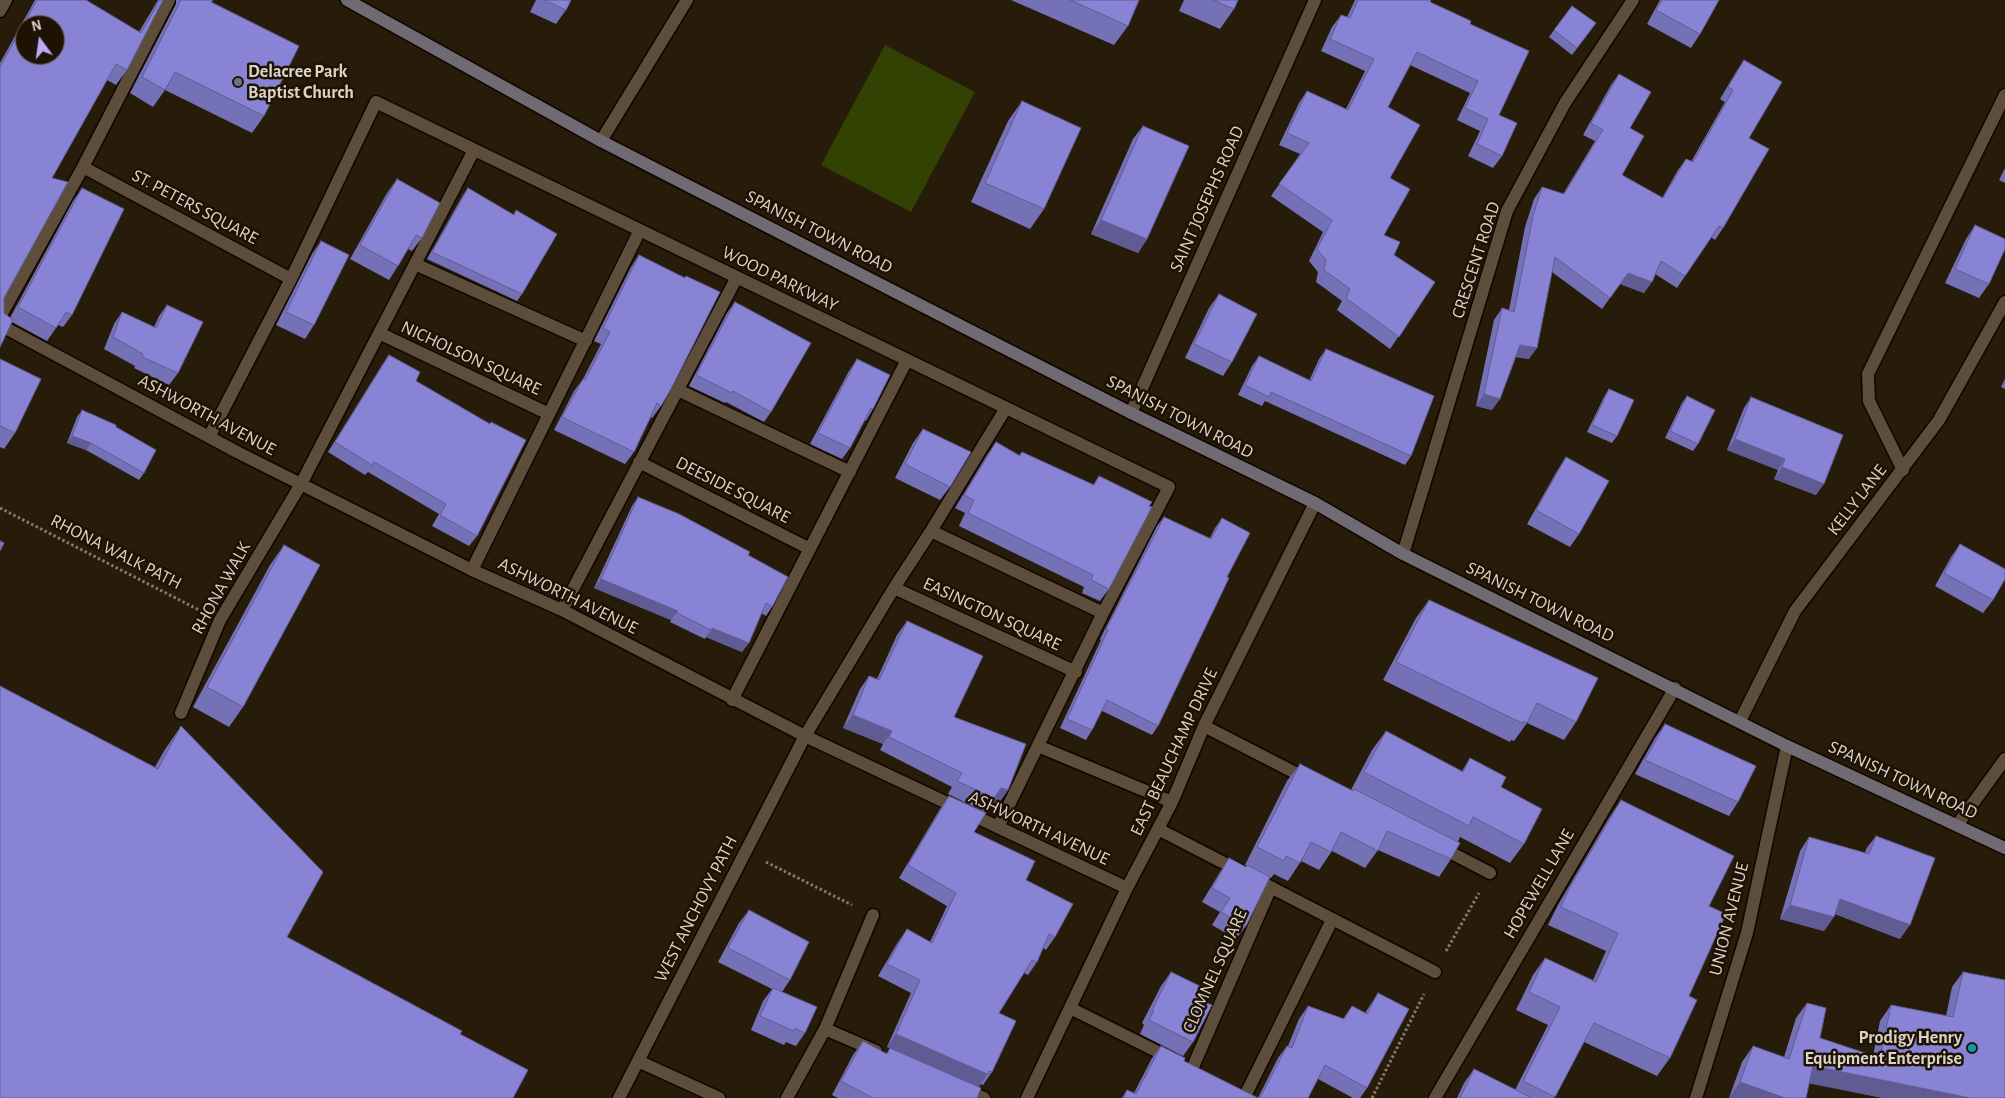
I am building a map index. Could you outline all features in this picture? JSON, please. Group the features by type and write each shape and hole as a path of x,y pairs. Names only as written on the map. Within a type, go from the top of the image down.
{"main road":[{"name":"SPANISH TOWN ROAD","path":"355,2 601,141 1131,413 1315,503 1403,554 1675,688 1787,746 1958,824 2005,848"}],"street":[{"path":"0,11 6,0"},
{"path":"0,317 83,167 169,0"},
{"path":"601,141 687,0"},
{"name":"SAINT JOSEPHS ROAD","path":"1131,413 1315,0"},
{"name":"CRESCENT ROAD","path":"1403,554 1507,211 1565,103 1633,0"},
{"path":"1903,470 1869,401 1868,374 2005,95"},
{"name":"WOOD PARKWAY","path":"291,279 376,102 1169,487"},
{"name":"NICHOLSON SQUARE","path":"301,484 474,150"},
{"name":"ST. PETERS SQUARE","path":"83,167 291,279"},
{"name":"NICHOLSON SQUARE","path":"472,570 640,230"},
{"path":"415,264 586,341"},
{"path":"562,610 737,277"},
{"path":"209,437 291,279"},
{"name":"KELLY LANE","path":"1740,721 1795,611 1939,420 2005,302"},
{"name":"ASHWORTH AVENUE","path":"0,325 209,437 472,570 562,610 732,700 1127,888"},
{"name":"NICHOLSON SQUARE","path":"379,333 549,414"},
{"path":"732,700 907,360"},
{"path":"678,390 850,472"},
{"name":"EASINGTON SQUARE","path":"805,736 1006,408"},
{"name":"DEESIDE SQUARE","path":"639,462 810,549"},
{"name":"RHONA WALK","path":"181,713 220,620 301,484"},
{"name":"EASINGTON SQUARE","path":"998,827 1076,672 1103,613 1169,487"},
{"name":"EAST BEAUCHAMP DRIVE","path":"1027,1098 1127,888 1172,802 1204,726 1315,503"},
{"path":"931,531 1103,613"},
{"name":"EASINGTON SQUARE","path":"894,588 1076,672"},
{"name":"HOPEWELL LANE","path":"1434,1098 1675,688"},
{"path":"1204,726 1317,784"},
{"name":"WEST ANCHOVY PATH","path":"619,1098 805,736"},
{"path":"1038,746 1172,802"},
{"name":"UNION AVENUE","path":"1696,1098 1747,933 1787,746"},
{"path":"1958,824 2005,759"},
{"path":"1158,829 1435,972"},
{"path":"1429,842 1490,873"},
{"name":"CLOMNEL SQUARE","path":"1070,1008 1196,1072 1271,887"},
{"path":"787,1098 825,1029 873,915"},
{"path":"1243,1095 1332,920"},
{"path":"825,1029 887,1056"},
{"path":"638,1061 719,1098"},
{"path":"949,1083 984,1098"}],"path":[{"name":"RHONA WALK PATH","path":"0,508 220,620"},
{"path":"764,860 873,915"}],"green space":[{"path":"885,45 975,92 911,212 821,165"}],"building":[{"path":"37,0 86,0 141,33 160,0 163,0 127,70 116,64 52,178 68,182 4,298 4,313 13,320 0,347 0,67 15,40 15,65 65,65 65,15 29,15"},
{"path":"181,0 213,0 211,2 299,46 264,116 175,72 165,90 142,77"},
{"path":"544,0 571,0 566,10"},
{"path":"1070,0 1139,0 1128,26"},
{"path":"1213,0 1238,0 1234,9"},
{"path":"1358,0 1431,0 1430,2 1471,21 1470,24 1529,51 1499,115 1517,123 1502,156 1477,144 1488,119 1465,108 1478,81 1417,52 1388,107 1420,125 1390,178 1410,189 1384,235 1400,242 1394,255 1435,282 1399,337 1346,298 1350,289 1324,270 1326,260 1317,249 1332,220 1279,184 1309,143 1287,133 1307,91 1348,110 1374,59 1330,39 1341,15 1350,18"},
{"path":"1662,0 1719,0 1700,34 1656,10"},
{"path":"1572,6 1596,23 1577,48 1554,30"},
{"path":"1744,60 1782,82 1749,138 1769,149 1723,228 1719,226 1685,276 1661,261 1652,282 1628,273 1610,298 1555,257 1537,348 1520,345 1500,399 1484,394 1502,308 1514,312 1533,216 1542,187 1564,194 1603,130 1591,123 1619,74 1651,92 1630,128 1644,136 1622,175 1663,198 1686,159 1693,162 1733,90 1728,87"},
{"path":"1022,101 1081,128 1044,209 985,183"},
{"path":"1143,126 1189,146 1147,239 1101,220"},
{"path":"397,179 440,203 422,238 416,235 398,266 360,245"},
{"path":"82,188 124,209 72,315 66,312 56,328 18,307"},
{"path":"468,188 514,215 516,210 557,234 522,294 432,252"},
{"path":"1975,225 2005,239 2005,249 1989,284 1955,269"},
{"path":"321,241 349,255 314,325 286,312"},
{"path":"639,255 685,278 686,276 720,292 671,389 661,406 657,403 634,452 562,417 583,379 585,380 610,332 603,328"},
{"path":"1219,294 1257,314 1232,362 1194,344"},
{"path":"735,302 811,343 771,412 733,391 732,393 696,375"},
{"path":"167,305 203,322 178,373 142,357 143,354 113,337 122,312 156,328"},
{"path":"1326,349 1434,396 1411,456 1271,392 1269,397 1245,385 1259,356 1311,381"},
{"path":"389,355 420,372 416,381 490,424 491,422 526,440 477,536 440,515 446,504 374,462 372,465 335,442"},
{"path":"0,359 41,379 15,433 0,426"},
{"path":"857,359 890,375 850,448 818,433"},
{"path":"1609,389 1634,400 1617,436 1592,425"},
{"path":"1687,396 1715,410 1698,444 1670,431"},
{"path":"1751,397 1843,435 1824,484 1782,467 1785,459 1735,439"},
{"path":"82,410 116,425 116,427 156,450 144,473 91,443 72,436"},
{"path":"923,429 971,452 950,487 905,464"},
{"path":"996,442 1020,456 1022,452 1094,485 1099,476 1152,502 1149,506 1152,507 1109,589 1091,580 1093,575 968,513 974,500 964,495"},
{"path":"1566,457 1609,481 1579,534 1536,510"},
{"path":"638,497 679,514 750,552 748,555 788,577 772,607 766,603 749,643 712,628 711,630 677,613 678,611 601,579"},
{"path":"1164,517 1211,539 1222,518 1250,533 1227,577 1229,578 1158,726 1107,700 1092,730 1067,719 1108,630 1106,629"},
{"path":"0,541 4,543 0,551"},
{"path":"1960,544 2005,569 2005,579 1993,600 1944,573"},
{"path":"284,545 320,565 243,707 207,687"},
{"path":"1429,600 1598,678 1576,722 1537,703 1527,723 1524,721 1522,723 1396,662"},
{"path":"907,621 983,656 954,717 1026,744 1008,790 1001,788 994,798 957,781 962,773 889,737 892,731 853,715 869,676 879,680"},
{"path":"0,686 158,769 181,726 323,872 287,937 462,1031 460,1034 528,1070 513,1098 0,1098"},
{"path":"1665,724 1756,766 1738,802 1645,760"},
{"path":"1386,731 1463,772 1470,758 1506,777 1501,787 1542,809 1524,844 1473,817 1469,826 1364,772"},
{"path":"1300,764 1460,843 1451,859 1387,831 1378,851 1341,832 1331,852 1311,842 1300,863 1286,856 1284,861 1257,847"},
{"path":"949,796 986,813 974,832 1035,861 1026,880 1073,904 1055,937 1049,934 1037,962 1032,960 999,1013 1016,1021 992,1072 989,1071 987,1074 896,1034 920,980 887,964 907,929 932,943 956,893 908,865"},
{"path":"1621,800 1734,856 1709,906 1726,914 1689,996 1697,1000 1670,1058 1594,1023 1555,1097 1523,1081 1560,1007 1529,992 1545,958 1596,982 1618,933 1561,907 1570,887"},
{"path":"1876,836 1935,858 1910,925 1840,899 1834,917 1790,905 1809,837 1869,854"},
{"path":"1229,858 1270,877 1246,926 1221,912 1230,898 1212,888"},
{"path":"749,910 809,942 790,980 728,948"},
{"path":"1171,972 1212,992 1207,1003 1212,1005 1193,1042 1149,1020"},
{"path":"1963,972 2005,980 2005,1098 1970,1098 1813,1066 1806,1098 1785,1098 1740,1082 1753,1046 1789,1059 1807,1003 1826,1008 1820,1038 1880,1058 1891,1005 1953,1017"},
{"path":"773,988 817,1007 805,1033 795,1028 794,1031 760,1016"},
{"path":"1378,993 1409,1009 1367,1088 1325,1065 1308,1098 1260,1098 1287,1046 1292,1048 1308,1006 1344,1019 1352,1006 1367,1014"},
{"path":"863,1041 887,1054 890,1048 981,1088 977,1098 873,1098 841,1081"},
{"path":"1161,1046 1185,1058 1184,1061 1258,1098 1123,1098 1127,1090 1136,1094"},
{"path":"1474,1069 1530,1097 1530,1098 1460,1098"}],"place":[{"name":"Delacree Park Baptist Church","path":"238,82"},
{"name":"Prodigy Henry Equipment Enterprise","path":"1972,1048"}]}
